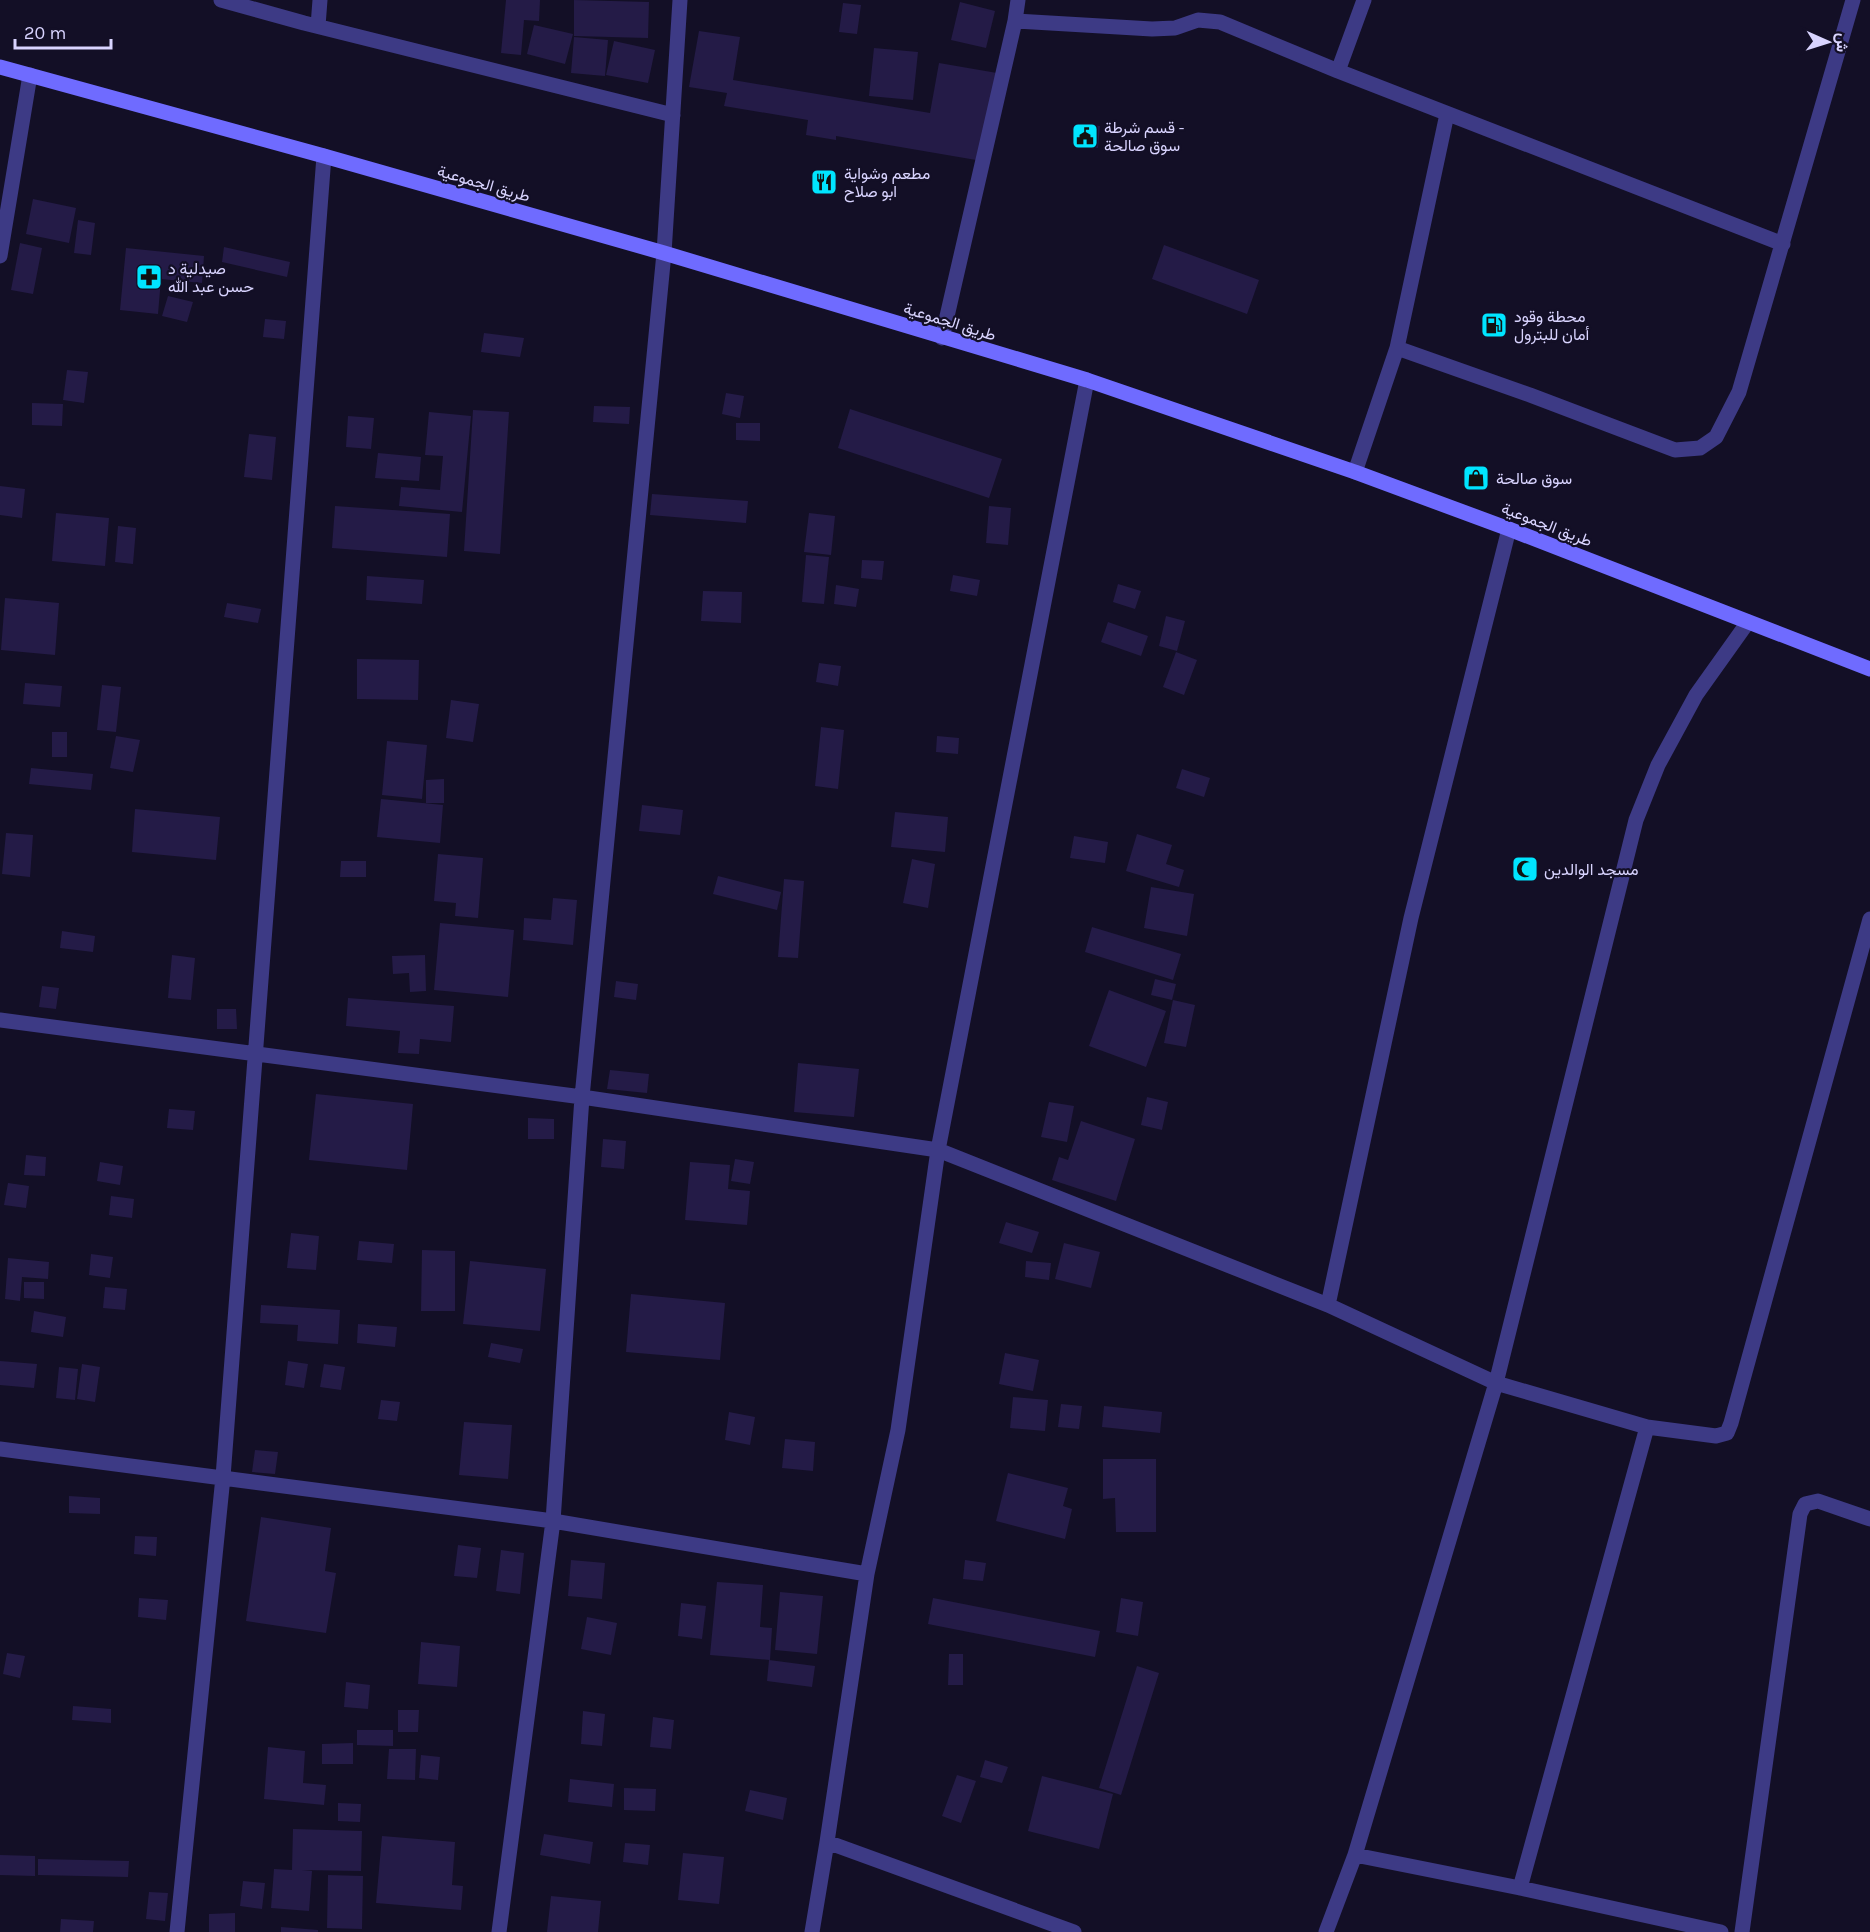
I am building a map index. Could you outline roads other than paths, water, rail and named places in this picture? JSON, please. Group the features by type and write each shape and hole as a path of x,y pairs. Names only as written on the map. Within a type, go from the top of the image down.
{"main road":[{"name":"طريق الجموعية","path":"0,67 664,253 1087,380 1355,472 1870,669"}],"street":[{"path":"221,0 673,115"},
{"path":"318,26 320,0"},
{"path":"499,1932 553,1521 582,1097 664,253 680,0"},
{"path":"942,338 1018,0"},
{"path":"1338,71 1364,0"},
{"path":"1397,348 1675,450 1700,448 1716,437 1739,392 1853,0"},
{"path":"1015,21 1152,29 1175,28 1198,20 1220,22 1338,71 1783,244"},
{"path":"0,256 30,75"},
{"path":"1355,472 1397,348 1448,114"},
{"path":"177,1932 223,1477 324,156"},
{"path":"812,1932 867,1574 898,1430 938,1150 1087,380"},
{"path":"1328,1305 1411,918 1509,529"},
{"path":"1326,1932 1355,1855 1496,1383 1636,820 1658,765 1696,695 1748,622"},
{"path":"0,1020 582,1097 938,1150 1328,1305 1496,1383 1647,1427 1716,1436 1727,1433 1870,919"},
{"path":"1520,1888 1647,1427"},
{"path":"0,1449 553,1521 867,1574"},
{"path":"1742,1932 1800,1514 1805,1504 1818,1501 1870,1519"},
{"path":"827,1842 1074,1932"},
{"path":"1355,1855 1721,1932"}],"place":[{"name":"قسم شرطة - سوق صالحة","path":"1085,136"},
{"name":"مطعم وشواية ابو صلاح","path":"824,182"},
{"name":"صيدلية د حسن عبد الله","path":"149,277"},
{"name":"محطة وقود أمان للبترول","path":"1494,325"},
{"name":"سوق صالحة","path":"1476,478"},
{"name":"مسجد الوالدين","path":"1525,869"}]}
